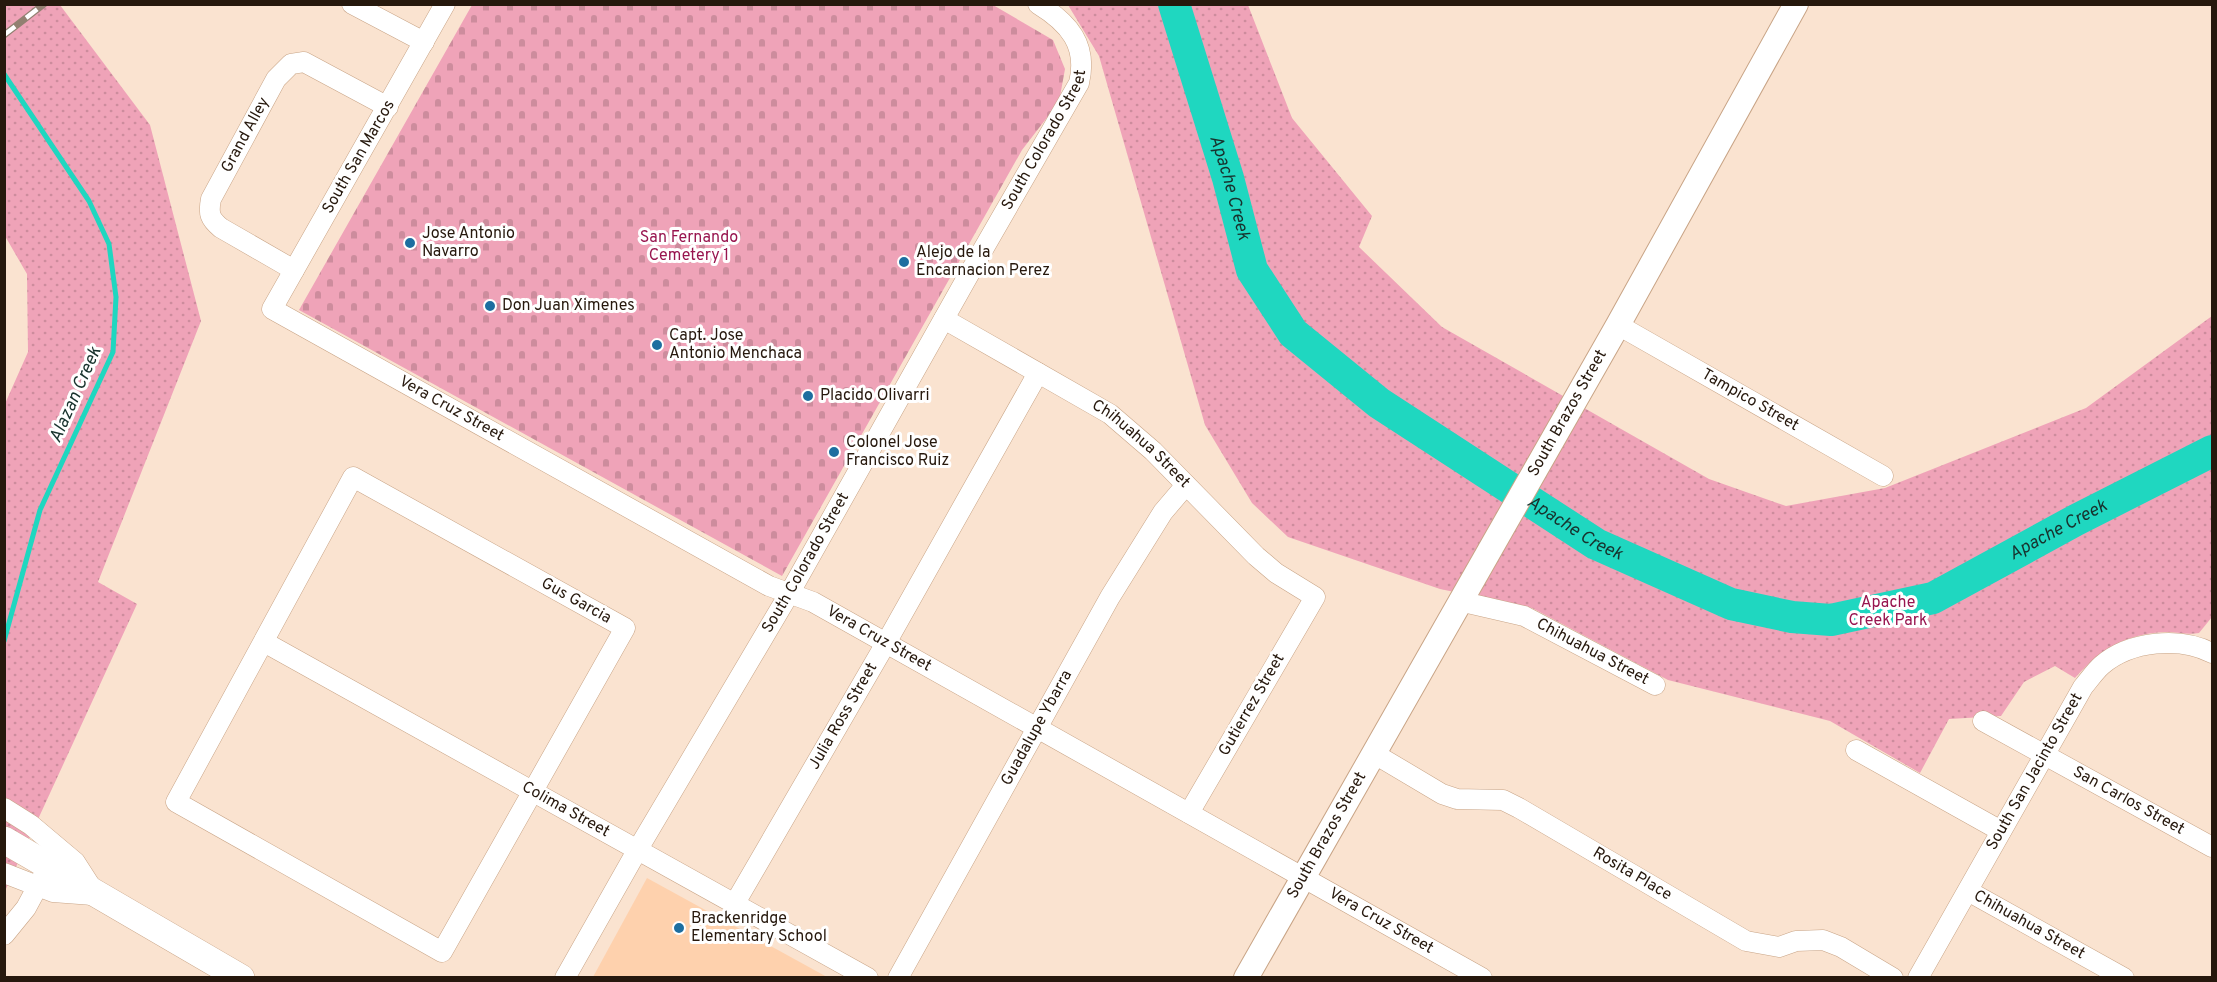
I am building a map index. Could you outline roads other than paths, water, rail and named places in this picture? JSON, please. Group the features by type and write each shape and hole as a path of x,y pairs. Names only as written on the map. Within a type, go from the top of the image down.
{"main road":[{"path":"4,840 226,974"}],"street":[{"path":"352,4 424,42"},
{"name":"South San Marcos","path":"272,309 445,4"},
{"name":"South Colorado Street","path":"565,978 638,849 789,594 1079,83 1083,67 1079,47 1070,30 1056,15 1038,4"},
{"name":"South Brazos Street","path":"1246,978 1617,325 1796,4"},
{"name":"Grand Alley","path":"294,270 221,228 212,221 208,212 211,199 276,79 291,64 304,62 387,106"},
{"name":"Vera Cruz Street","path":"272,309 769,586 813,602 1482,978"},
{"name":"Chihuahua Street","path":"944,319 1110,414 1153,451 1256,556 1276,573 1315,597"},
{"name":"Tampico Street","path":"1617,325 1883,476"},
{"name":"Julia Ross Street","path":"735,903 886,643 1038,373"},
{"name":"Gus Garcia","path":"353,477 624,628 532,791 442,952 176,802 353,477"},
{"name":"Guadalupe Ybarra","path":"898,978 1121,580 1163,512 1186,485"},
{"name":"Gutierrez Street","path":"1189,813 1315,597"},
{"name":"Chihuahua Street","path":"1459,601 1524,616 1655,685"},
{"name":"Colima Street","path":"264,642 868,978"},
{"name":"South San Jacinto Street","path":"1918,978 2083,687 2101,666 2116,655 2131,649 2162,643 2210,646"},
{"name":"San Carlos Street","path":"1983,721 2212,847"},
{"path":"1856,750 2001,831"},
{"name":"Rosita Place","path":"1373,753 1442,794 1457,799 1503,801 1519,808 1746,940 1779,947 1796,941 1823,940 1841,947 1893,978"},
{"path":"4,808 31,825 44,865 26,908 4,935"},
{"path":"4,873 44,865"},
{"name":"Chihuahua Street","path":"1968,891 2124,978"}],"waterway":[{"name":"Apache Creek","path":"1174,4 1228,178 1252,270 1293,333 1379,403 1596,544 1731,604 1792,617 1831,620 1933,598 2076,520 2212,451"},
{"name":"Alazan Creek","path":"4,74 89,201 109,244 116,297 113,352 40,510 4,641"}],"railway":[{"path":"4,35 44,4"}],"place":[{"name":"Jose Antonio Navarro","path":"410,243"},
{"name":"Alejo de la Encarnacion Perez","path":"904,262"},
{"name":"Don Juan Ximenes","path":"490,306"},
{"name":"Capt. Jose Antonio Menchaca","path":"657,345"},
{"name":"Placido Olivarri","path":"808,396"},
{"name":"Colonel Jose Francisco Ruiz","path":"834,452"},
{"name":"Brackenridge Elementary School","path":"679,928"}],"park label":[{"name":"San Fernando Cemetery 1","path":"689,247"},
{"name":"Apache Creek Park","path":"1888,612"}]}
